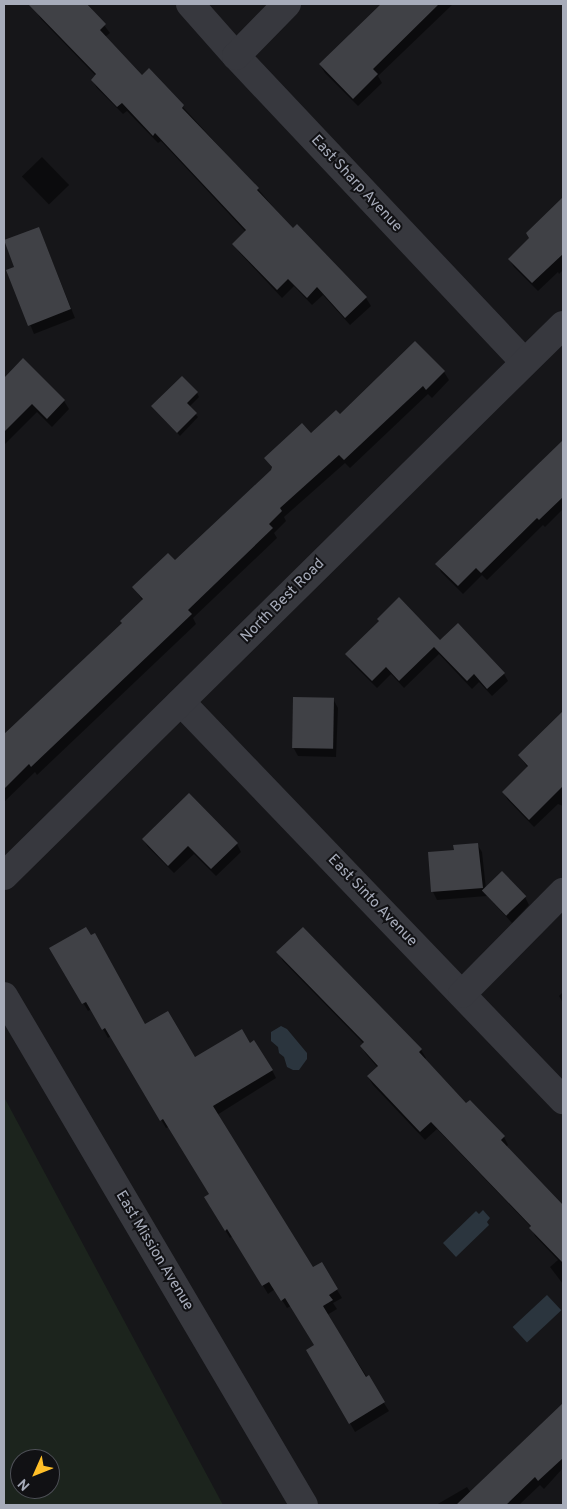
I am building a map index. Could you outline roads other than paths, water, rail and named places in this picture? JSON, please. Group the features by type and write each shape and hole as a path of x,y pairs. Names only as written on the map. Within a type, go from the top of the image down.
{"street":[{"name":"East Sharp Avenue","path":"190,4 236,56 524,362"},
{"path":"236,56 287,4"},
{"name":"North Best Road","path":"4,876 563,325"},
{"name":"East Sinto Avenue","path":"181,702 563,1100"},
{"path":"462,994 563,892"},
{"name":"East Mission Avenue","path":"4,996 304,1505"}]}
